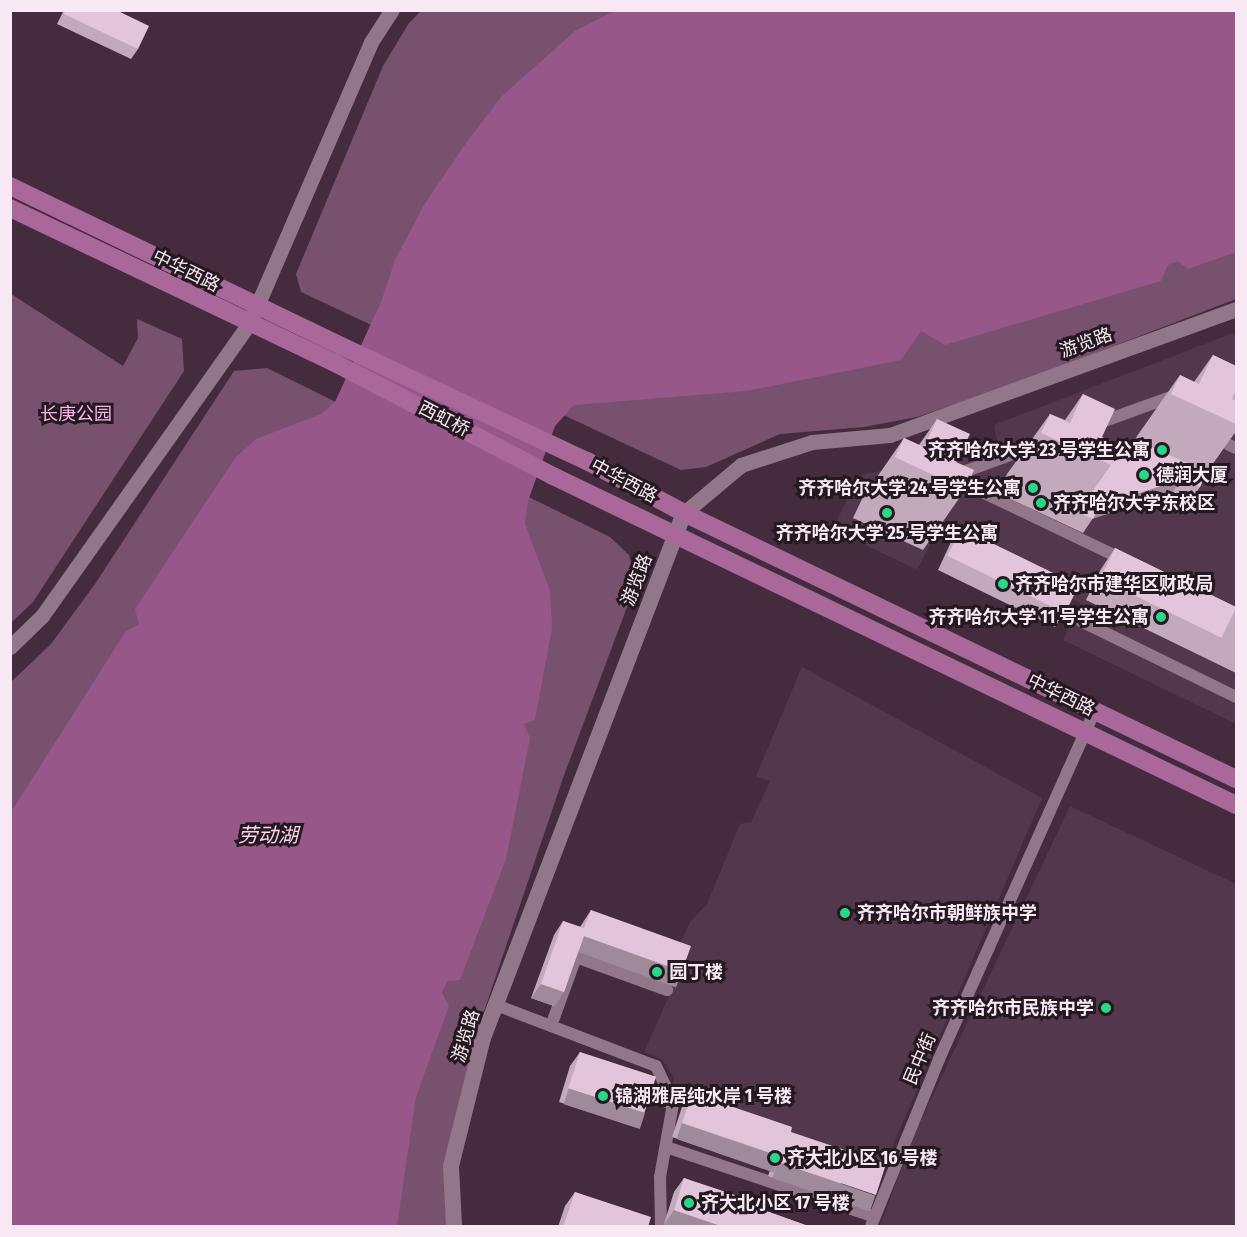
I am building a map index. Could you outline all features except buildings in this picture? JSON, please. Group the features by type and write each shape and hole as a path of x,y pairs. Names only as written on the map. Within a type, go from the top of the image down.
{"main road":[{"name":"中华西路","path":"10,186 254,314 337,354 587,461 684,513 1236,779"},
{"name":"中华西路","path":"10,208 254,314"},
{"name":"西虹桥","path":"337,354 553,476"},
{"name":"中华西路","path":"553,476 1236,805"},
{"name":"游览路","path":"454,1227 451,1166 483,1038 684,513"}],"street":[{"path":"10,647 42,616 254,314 371,42 392,10"},
{"name":"游览路","path":"684,513 741,465 812,442 890,435 1236,309"},
{"path":"1083,428 1184,392"},
{"path":"1050,441 945,475 1131,563"},
{"path":"1080,621 1236,697"},
{"name":"民中街","path":"873,1222 939,1059 1095,711"},
{"path":"551,1026 576,957 668,990"},
{"path":"496,1005 656,1066 665,1085 660,1100 673,1104 660,1177 661,1227"},
{"path":"666,1147 873,1222"}],"shaded area":[{"name":"齐齐哈尔大学东校区","path":"1236,332 1236,724 1063,640 1081,603 936,533 917,570 833,529 858,476 998,445 994,425"},
{"name":"齐齐哈尔市朝鲜族中学","path":"802,667 1042,798 885,1164 671,1095 674,1078 662,1059 644,1052 684,963 678,947 690,922 707,904 740,824 751,822 770,781 756,776"},
{"name":"齐齐哈尔市民族中学","path":"1070,806 1236,884 1236,1226 880,1226 916,1131"}],"green space":[{"path":"421,11 1236,11 1236,299 1004,388 917,417 864,427 780,434 706,467 681,470 301,292 296,274 383,66 409,23"},
{"name":"长庚公园","path":"11,294 123,366 138,338 137,319 182,339 184,371 33,602 11,623"},
{"path":"267,368 610,537 629,555 636,583 563,778 479,1026 448,1226 11,1226 11,682 51,644 95,584 234,371"}],"water":[{"name":"劳动湖","path":"614,11 1236,11 1236,252 1188,269 1178,261 1168,265 1161,281 945,345 921,331 901,360 747,391 574,405 555,426 528,501 525,524 550,591 552,628 535,720 524,724 530,738 506,859 460,980 447,981 442,993 449,1006 416,1097 397,1226 11,1226 11,812 126,631 139,624 135,609 235,458 256,439 321,414 335,402 381,302 395,260 424,205 466,143 501,97 575,31"}],"place":[{"name":"齐齐哈尔大学 23 号学生公寓","path":"1162,450"},
{"name":"德润大厦","path":"1144,475"},
{"name":"齐齐哈尔大学 24 号学生公寓","path":"1033,488"},
{"name":"齐齐哈尔大学东校区","path":"1041,503"},
{"name":"齐齐哈尔大学 25 号学生公寓","path":"887,513"},
{"name":"齐齐哈尔市建华区财政局","path":"1003,584"},
{"name":"齐齐哈尔大学 11 号学生公寓","path":"1161,617"},
{"name":"齐齐哈尔市朝鲜族中学","path":"845,913"},
{"name":"园丁楼","path":"657,972"},
{"name":"齐齐哈尔市民族中学","path":"1106,1008"},
{"name":"锦湖雅居纯水岸 1 号楼","path":"603,1096"},
{"name":"齐大北小区 16 号楼","path":"775,1158"},
{"name":"齐大北小区 17 号楼","path":"689,1203"}]}
